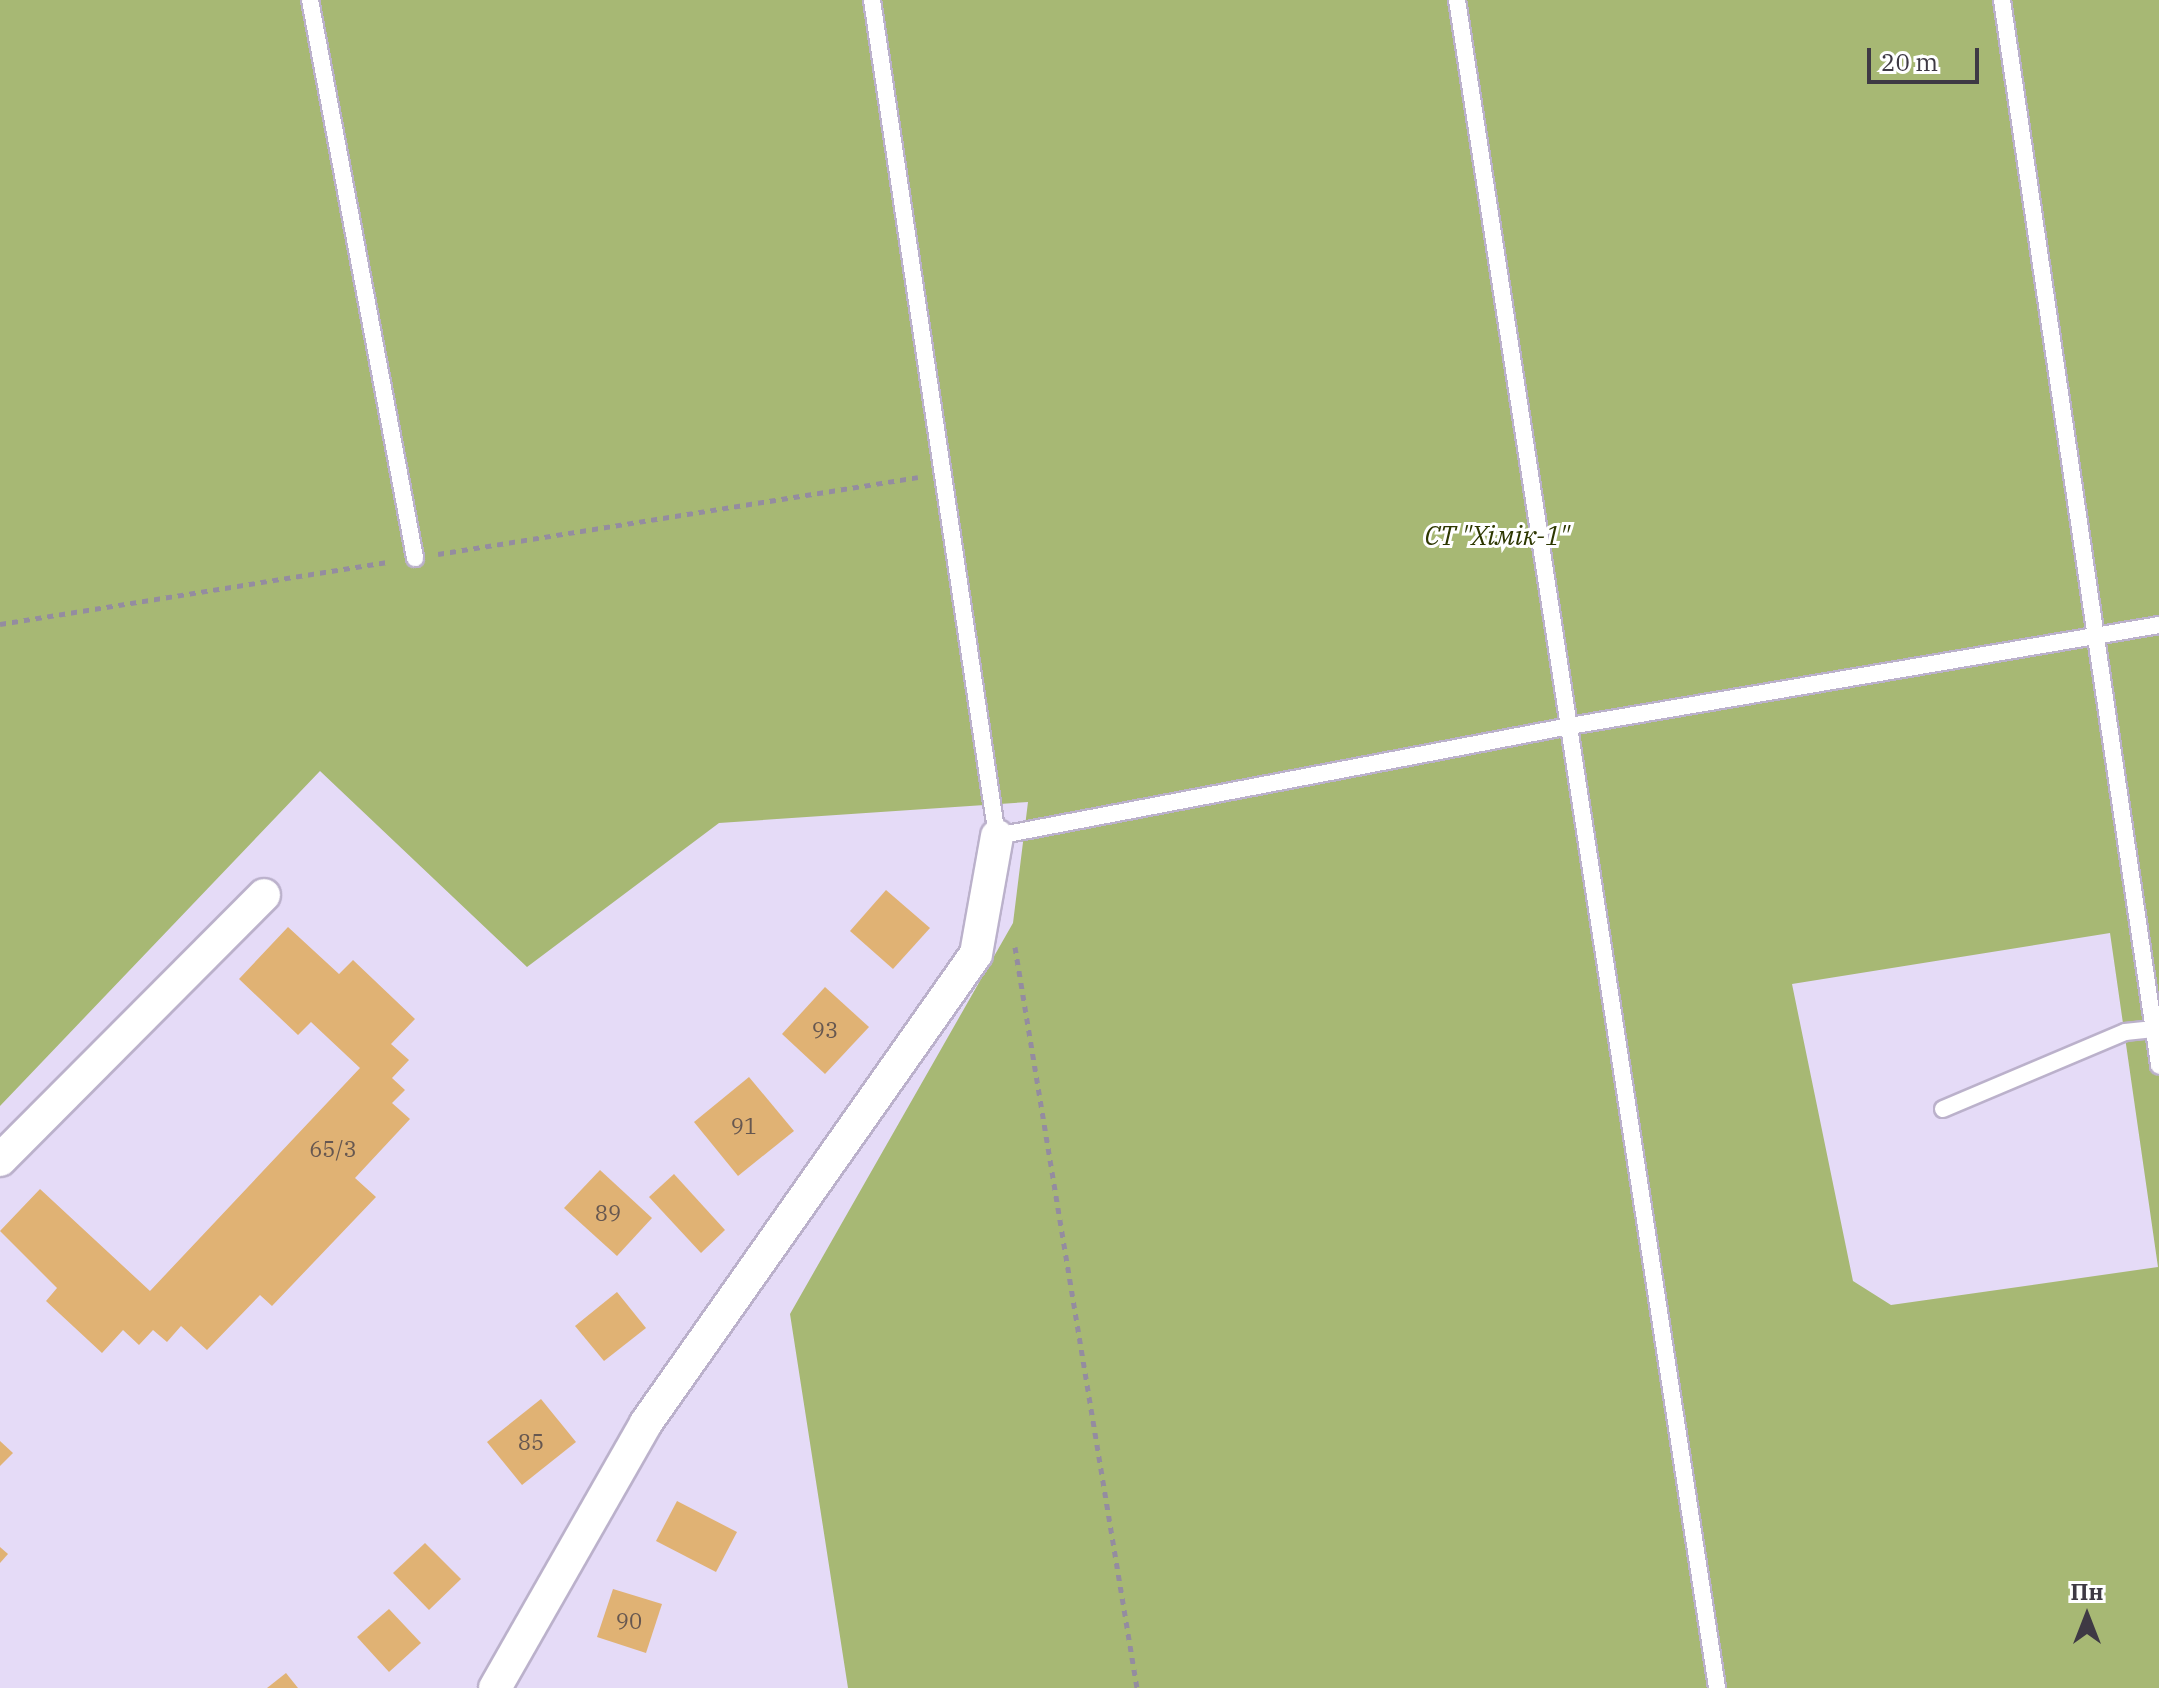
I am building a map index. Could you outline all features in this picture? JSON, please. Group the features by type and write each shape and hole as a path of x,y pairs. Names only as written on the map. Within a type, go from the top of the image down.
{"street":[{"path":"495,1688 646,1423 976,954 997,836"},
{"path":"0,1160 264,895"}],"lane":[{"path":"310,0 415,558"},
{"path":"872,0 997,836 1570,726 2098,639 2159,625"},
{"path":"1457,0 1717,1688"},
{"path":"2002,0 2159,1065"},
{"path":"1943,1109 2125,1032 2154,1029"}],"path":[{"path":"0,624 943,473"},
{"path":"1012,930 1137,1688"}],"green space":[{"name":"СТ \"Хімік-1\"","path":"0,0 2159,0 2159,1688 848,1688 790,1314 1013,923 1028,802 719,823 527,967 320,771 0,1106","holes":["2110,933 2158,1267 1891,1305 1853,1281 1792,984"]}],"building":[{"path":"886,890 930,928 893,969 850,931"},
{"path":"288,927 339,974 353,960 415,1019 391,1044 409,1060 392,1078 405,1090 392,1103 410,1119 355,1178 376,1197 272,1306 260,1295 207,1350 181,1326 167,1342 153,1330 139,1345 123,1330 102,1353 46,1301 57,1288 0,1231 40,1189 150,1291 360,1068 311,1022 298,1035 239,979"},
{"path":"825,987 869,1027 825,1074 782,1034"},
{"path":"749,1077 794,1131 738,1176 694,1122"},
{"path":"600,1170 652,1218 617,1256 564,1208"},
{"path":"674,1174 725,1230 701,1253 649,1197"},
{"path":"617,1292 646,1328 604,1361 575,1326"},
{"path":"541,1399 576,1442 522,1485 487,1442"},
{"path":"0,1441 13,1453 0,1466"},
{"path":"677,1501 737,1532 716,1572 656,1541"},
{"path":"425,1543 461,1579 429,1610 393,1573"},
{"path":"0,1547 8,1554 0,1563"},
{"path":"613,1589 662,1604 646,1653 597,1637"},
{"path":"389,1609 421,1643 389,1672 357,1637"},
{"path":"286,1673 298,1688 267,1688"}]}
